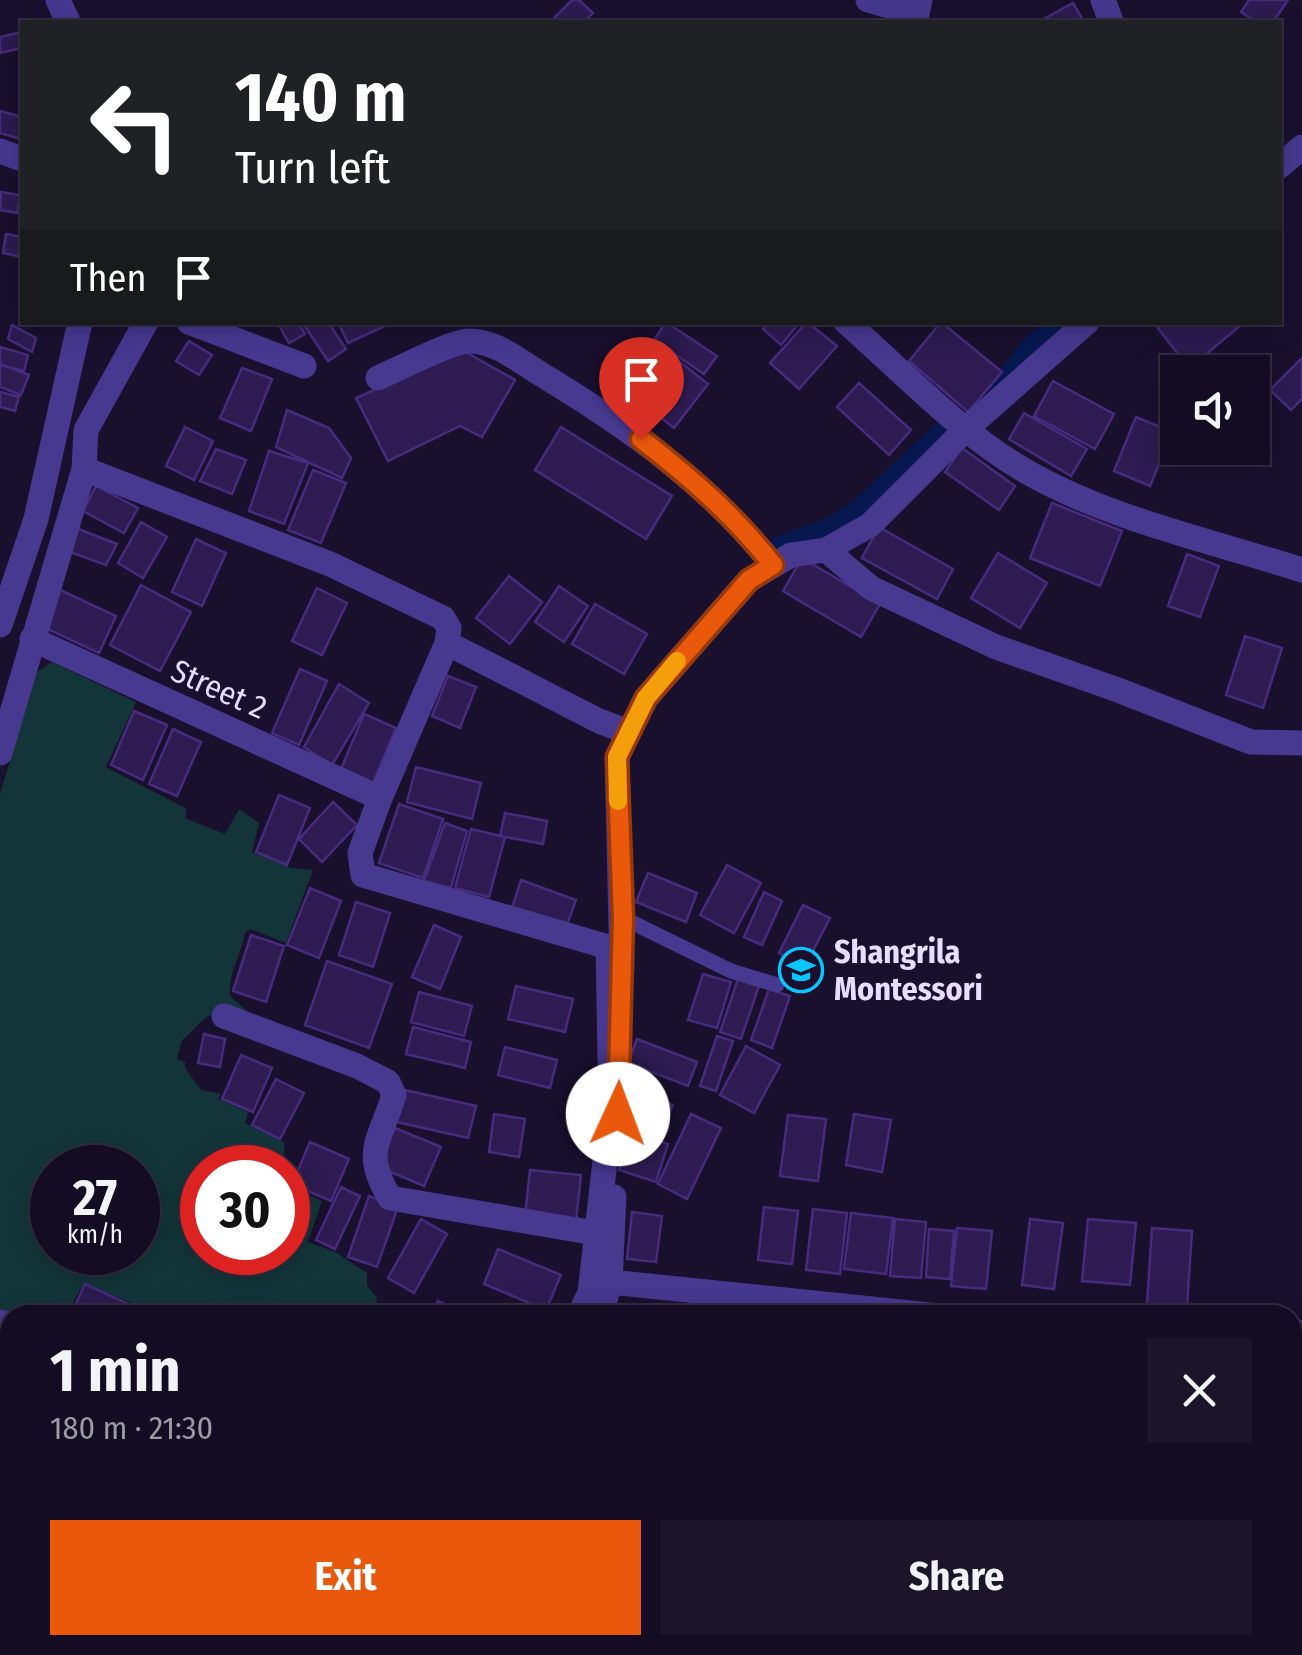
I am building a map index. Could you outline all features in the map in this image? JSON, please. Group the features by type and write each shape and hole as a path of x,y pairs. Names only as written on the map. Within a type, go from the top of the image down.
{"street":[{"path":"860,4 917,14 920,0"},
{"path":"1282,164 1302,147"},
{"path":"0,625 36,519 79,325"},
{"path":"0,750 84,469 86,430 144,325"},
{"path":"197,325 304,366"},
{"path":"849,325 968,428 1021,468 1078,496 1157,525 1302,570"},
{"path":"603,1305 610,1282 623,918 617,757 628,732 646,698 749,580 790,555 826,550 870,526 968,428 1083,325"},
{"path":"378,378 466,340 496,346 614,418 694,480 745,529 773,565"},
{"path":"84,469 330,564 443,618 448,628 447,643 360,853 363,875 608,947 611,1108 590,1293 583,1305"},
{"path":"826,550 871,588 996,647 1251,742 1302,743"},
{"name":"Street 2","path":"32,639 380,798"},
{"path":"447,643 599,722 628,732"},
{"path":"224,1016 357,1066 388,1082 394,1094 374,1146 376,1174 390,1198 595,1233"},
{"path":"610,1282 833,1305"}],"lane":[{"path":"623,918 731,970 776,984"}],"green space":[{"path":"52,662 136,702 106,767 187,809 185,818 225,834 239,809 259,823 252,852 291,868 313,870 286,943 250,929 245,933 230,996 247,1011 209,1016 182,1040 177,1059 185,1062 201,1090 221,1094 218,1099 248,1112 245,1123 284,1145 180,1145 180,1275 310,1275 310,1243 335,1252 367,1273 367,1285 377,1298 376,1305 137,1305 84,1283 72,1305 0,1305 0,794 37,672"},
{"path":"310,1196 322,1201 310,1236"}],"building":[{"path":"572,0 579,0 593,13 586,20 552,20"},
{"path":"1249,0 1288,0 1274,20 1254,20 1241,12"},
{"path":"1073,3 1083,20 1042,20"},
{"path":"20,32 20,48 0,53 0,37"},
{"path":"0,111 20,116 20,139 0,133"},
{"path":"1,192 20,195 17,213 0,210"},
{"path":"6,234 20,237 20,257 3,253"},
{"path":"12,325 36,338 32,352 8,339"},
{"path":"279,325 300,325 305,334 289,343"},
{"path":"304,325 330,325 346,349 328,361"},
{"path":"339,325 385,325 385,326 348,343"},
{"path":"664,325 670,325 717,356 704,374 654,340"},
{"path":"766,325 798,325 781,345 763,329"},
{"path":"804,325 811,325 837,346 799,389 770,363"},
{"path":"939,325 945,325 1002,372 968,412 909,361"},
{"path":"1155,325 1241,325 1205,355 1179,355"},
{"path":"189,341 212,355 199,375 176,361"},
{"path":"0,347 28,355 24,371 0,365"},
{"path":"462,350 515,380 482,437 460,426 388,461 356,398"},
{"path":"1302,358 1302,399 1291,410 1270,390"},
{"path":"680,362 708,384 674,428 646,406"},
{"path":"0,364 29,375 21,395 0,387"},
{"path":"242,368 272,379 251,431 220,418"},
{"path":"1053,381 1114,414 1095,449 1034,416"},
{"path":"859,383 911,430 889,455 837,407"},
{"path":"0,392 19,397 15,411 0,407"},
{"path":"287,410 329,428 351,458 342,478 276,447"},
{"path":"1024,413 1087,449 1071,476 1009,439"},
{"path":"1136,417 1160,427 1160,461 1150,486 1114,471"},
{"path":"185,427 213,441 194,480 166,466"},
{"path":"561,427 672,496 646,539 535,470"},
{"path":"962,448 1015,486 999,510 945,472"},
{"path":"216,449 246,460 232,494 200,481"},
{"path":"269,451 308,463 284,524 249,511"},
{"path":"313,470 346,483 321,543 288,530"},
{"path":"96,486 138,508 124,533 83,511"},
{"path":"1052,503 1122,531 1100,586 1030,558"},
{"path":"141,522 167,537 143,578 118,563"},
{"path":"879,527 953,569 937,599 862,558"},
{"path":"76,528 117,544 106,565 67,551"},
{"path":"196,539 226,553 202,606 172,592"},
{"path":"998,553 1047,583 1020,628 971,598"},
{"path":"1187,554 1219,566 1200,617 1168,606"},
{"path":"802,558 880,604 861,637 783,591"},
{"path":"509,576 542,602 510,644 476,618"},
{"path":"141,585 191,612 160,671 110,645"},
{"path":"559,586 588,606 564,642 535,622"},
{"path":"317,588 347,603 322,655 292,641"},
{"path":"58,589 116,616 99,653 41,626"},
{"path":"595,604 647,634 624,674 572,644"},
{"path":"1245,636 1282,648 1263,708 1226,695"},
{"path":"300,669 327,681 299,745 272,733"},
{"path":"448,676 476,687 460,728 432,716"},
{"path":"339,684 369,703 332,765 304,747"},
{"path":"134,711 167,725 143,780 111,765"},
{"path":"364,714 396,728 373,783 341,769"},
{"path":"173,729 201,742 177,796 149,784"},
{"path":"416,767 481,783 472,819 407,802"},
{"path":"279,795 310,808 287,865 256,852"},
{"path":"333,802 357,825 322,862 299,839"},
{"path":"399,804 443,819 423,878 379,863"},
{"path":"505,813 547,821 543,844 500,836"},
{"path":"445,823 467,831 451,888 424,881"},
{"path":"471,829 505,837 489,897 455,888"},
{"path":"727,865 761,883 734,933 700,915"},
{"path":"648,873 697,893 686,922 636,902"},
{"path":"521,880 576,900 566,928 512,908"},
{"path":"310,888 341,901 319,958 287,945"},
{"path":"764,892 782,901 762,945 744,937"},
{"path":"356,902 390,913 373,967 339,955"},
{"path":"803,905 830,918 805,966 779,953"},
{"path":"434,925 461,937 440,989 412,977"},
{"path":"251,935 284,946 266,1002 233,991"},
{"path":"327,961 392,984 369,1048 305,1025"},
{"path":"703,974 731,982 717,1028 688,1020"},
{"path":"739,976 760,983 741,1039 720,1032"},
{"path":"516,986 573,999 565,1032 508,1019"},
{"path":"769,989 790,996 772,1048 751,1040"},
{"path":"419,992 472,1006 464,1036 411,1022"},
{"path":"413,1027 471,1042 465,1068 406,1054"},
{"path":"204,1034 225,1039 220,1067 198,1063"},
{"path":"717,1036 733,1041 716,1091 700,1086"},
{"path":"637,1039 697,1062 688,1086 628,1063"},
{"path":"746,1046 780,1065 754,1113 720,1095"},
{"path":"505,1047 557,1060 550,1088 498,1075"},
{"path":"241,1055 272,1068 253,1112 222,1099"},
{"path":"276,1079 304,1093 280,1139 252,1125"},
{"path":"634,1087 673,1105 658,1139 619,1122"},
{"path":"405,1090 476,1106 468,1138 397,1122"},
{"path":"494,1114 525,1119 519,1157 489,1152"},
{"path":"691,1114 721,1128 687,1199 658,1184"},
{"path":"854,1114 891,1120 882,1172 846,1165"},
{"path":"788,1115 826,1119 818,1181 780,1176"},
{"path":"395,1128 441,1147 424,1186 379,1167"},
{"path":"631,1132 668,1144 656,1182 619,1170"},
{"path":"310,1142 349,1159 331,1201 310,1192"},
{"path":"530,1170 581,1175 576,1221 525,1215"},
{"path":"341,1187 360,1196 335,1249 316,1240"},
{"path":"369,1196 398,1207 377,1267 348,1257"},
{"path":"764,1207 798,1211 792,1264 758,1260"},
{"path":"813,1209 847,1213 840,1274 806,1270"},
{"path":"632,1212 662,1216 656,1262 627,1259"},
{"path":"851,1213 893,1218 886,1274 844,1269"},
{"path":"421,1219 447,1234 414,1293 388,1278"},
{"path":"895,1219 926,1222 921,1278 890,1276"},
{"path":"1030,1219 1063,1223 1054,1289 1022,1285"},
{"path":"1088,1219 1136,1223 1130,1285 1082,1281"},
{"path":"957,1228 992,1231 986,1289 951,1286"},
{"path":"1152,1228 1192,1231 1187,1305 1147,1304"},
{"path":"929,1229 954,1231 950,1279 926,1277"},
{"path":"498,1249 561,1275 548,1305 534,1305 484,1284"},
{"path":"85,1284 131,1305 76,1305"}],"waterway":[{"path":"1004,389 1035,349 1066,325"},
{"path":"778,552 835,531 865,511 950,431"}],"slow traffic":[{"path":"618,801 617,757 646,698 677,661"}],"place":[{"name":"Shangrila Montessori","path":"801,970"}],"route":[{"path":"618,1114 623,918 617,757 646,698 749,580 773,565 745,529 694,480 641,439"}]}
